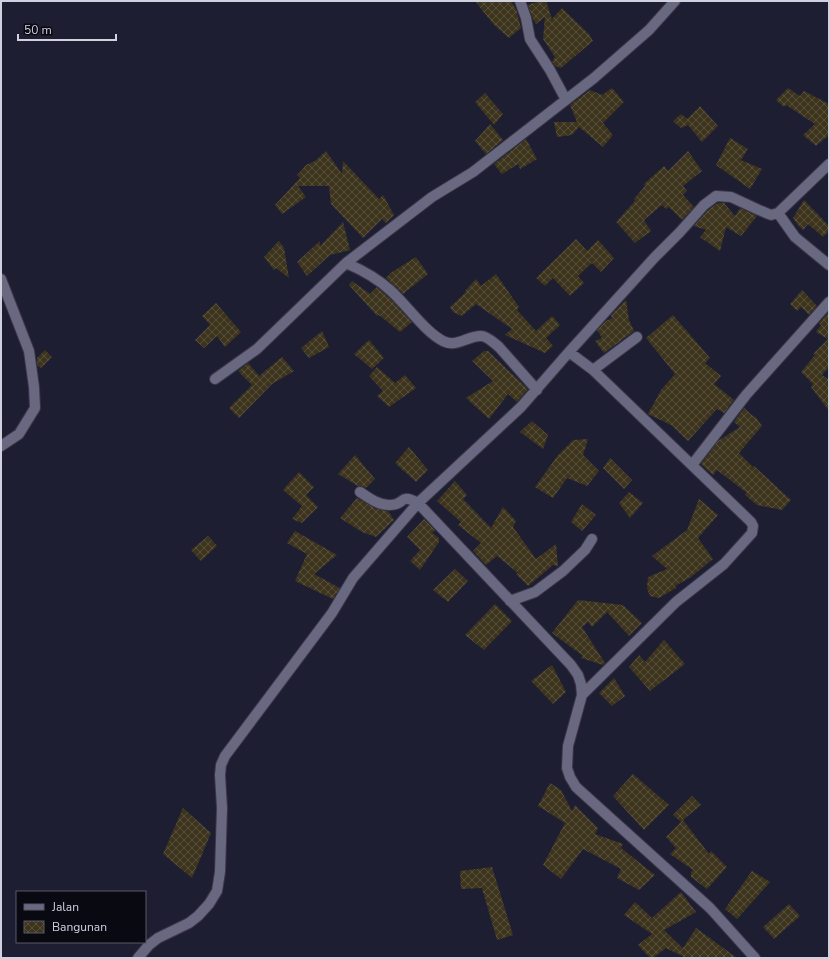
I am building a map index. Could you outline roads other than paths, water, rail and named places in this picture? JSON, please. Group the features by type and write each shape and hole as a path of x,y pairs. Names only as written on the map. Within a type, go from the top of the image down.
{"street":[{"path":"520,1 526,18 530,39 550,70 566,100"},
{"path":"215,378 257,349 346,263 432,197 473,172 594,78 649,30 675,1"},
{"path":"138,958 149,945 158,938 189,923 198,916 209,904 217,891 220,872 222,808 220,775 221,764 225,756 332,613 353,578 418,503 521,408 569,352 704,205 716,196 731,197 772,215 778,214 829,164"},
{"path":"778,214 795,237 829,265"},
{"path":"346,263 369,273 390,289 432,333 444,342 450,344 481,336 492,341 537,390"},
{"path":"1,279 29,350 35,408 18,434 1,446"},
{"path":"692,465 746,395 829,302"},
{"path":"593,370 637,337"},
{"path":"569,352 593,370 751,522 753,526 752,533 724,564 676,602 582,695"},
{"path":"360,492 383,505 391,506 397,504 405,498 409,498 418,503 571,665 578,675 582,695 568,746 567,768 570,777 581,791 710,908 755,958"},
{"path":"510,601 535,592 563,572 585,550 592,539"}]}
